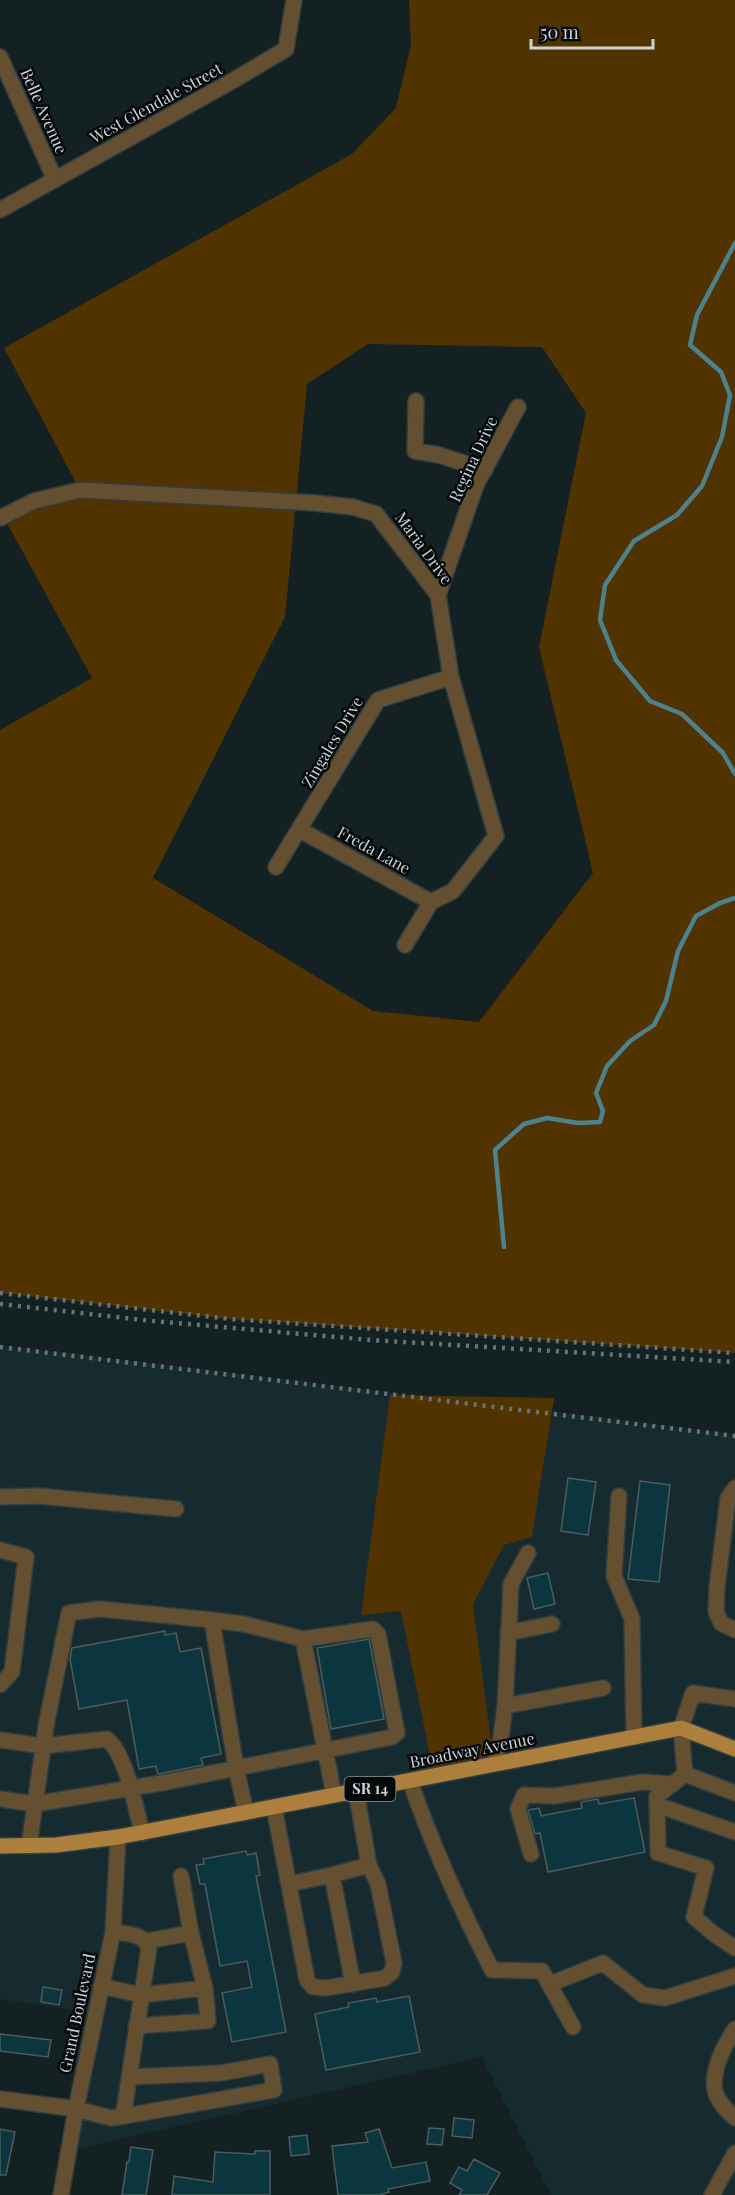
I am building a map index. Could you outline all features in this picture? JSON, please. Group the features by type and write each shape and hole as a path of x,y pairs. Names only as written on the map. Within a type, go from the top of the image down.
{"main road":[{"name":"Broadway Avenue","path":"0,1846 56,1845 142,1833 681,1728"},
{"path":"681,1728 735,1749"}],"street":[{"name":"West Glendale Street","path":"0,210 286,49 294,0"},
{"name":"Belle Avenue","path":"0,57 55,180"},
{"path":"416,401 415,451 439,455 485,470"},
{"name":"Regina Drive","path":"438,595 476,485 518,407"},
{"name":"Maria Drive","path":"0,518 34,501 80,490 303,502 353,507 376,514 438,595 451,677 496,836 453,891 431,902 405,945"},
{"name":"Zingales Drive","path":"276,867 378,700 451,677"},
{"name":"Freda Lane","path":"300,830 431,902"},
{"path":"735,1488 728,1497 716,1612 721,1623 735,1629"},
{"path":"0,1497 39,1496 176,1509"},
{"path":"618,1496 614,1576 632,1619 634,1737"},
{"path":"0,1550 26,1557 12,1672 0,1685"},
{"path":"494,1764 500,1744 505,1706 511,1584 528,1552"},
{"path":"0,1799 35,1804 131,1788 392,1737 398,1733 378,1634 373,1629 303,1639 244,1624 212,1620 100,1609 69,1613 47,1720 43,1746 35,1804 29,1845"},
{"path":"212,1620 236,1768 246,1812"},
{"path":"508,1633 552,1624"},
{"path":"303,1639 334,1796"},
{"path":"505,1706 603,1688"},
{"path":"679,1779 681,1728 693,1693 735,1699"},
{"path":"0,1740 43,1746 107,1739 114,1745 131,1788 142,1833"},
{"path":"679,1779 657,1796 658,1853 706,1868 694,1917 735,1948"},
{"path":"531,1854 518,1809 524,1796 555,1796 642,1782 679,1779 735,1793"},
{"path":"410,1781 419,1809 492,1970 542,1971 573,2027"},
{"path":"274,1807 307,1980 313,1987 326,1988 385,1978 392,1972 394,1963 378,1884 369,1865 356,1791"},
{"path":"657,1805 735,1832"},
{"name":"Grand Boulevard","path":"60,2195 113,1932 118,1837"},
{"path":"289,1884 369,1865"},
{"path":"332,1875 353,1984"},
{"path":"136,2025 208,2021 205,1988 191,1933 181,1876"},
{"path":"113,1932 140,1936 147,1941 149,1948 124,2111 118,2117"},
{"path":"147,1941 191,1933"},
{"path":"550,1984 603,1963 643,1995 665,1998 735,1976"},
{"path":"101,1986 141,1995 205,1988"},
{"path":"735,2029 718,2064 714,2084 718,2099 735,2118"},
{"path":"0,2099 76,2109 111,2118 274,2090 270,2064 221,2073 129,2077"},
{"path":"712,2195 735,2153"}],"shaded area":[{"path":"409,0 735,0 735,1353 230,1319 0,1293 0,730 92,678 3,516 80,490 4,348 352,154 396,108 411,45","holes":["368,344 542,347 586,413 539,647 593,873 479,1022 373,1011 153,878 285,617 307,384"]},
{"path":"0,1345 735,1434 735,2195 551,2195 482,2057 68,2151 96,2013 0,1999"},
{"path":"390,1395 554,1398 532,1537 504,1545 473,1604 494,1764 434,1776 401,1611 361,1615"}],"building":[{"path":"568,1478 596,1482 588,1535 561,1531"},
{"path":"640,1481 670,1485 659,1582 628,1579"},
{"path":"548,1573 555,1604 534,1609 527,1578"},
{"path":"165,1631 165,1635 176,1633 180,1652 201,1648 221,1754 201,1758 203,1765 158,1774 156,1766 139,1769 127,1700 79,1709 70,1659 72,1648"},
{"path":"369,1639 384,1719 331,1729 317,1648"},
{"path":"634,1798 645,1852 548,1872 540,1833 535,1834 528,1810 539,1808 541,1816 582,1808 581,1802 598,1799 599,1804"},
{"path":"246,1851 247,1855 256,1853 260,1875 256,1876 286,2032 232,2042 222,1993 252,1987 247,1961 220,1966 205,1884 200,1884 196,1865 204,1864 203,1859"},
{"path":"43,1987 62,1990 59,2005 41,2002"},
{"path":"409,1996 420,2052 326,2070 315,2014 349,2007 348,2003 376,1998 377,2002"},
{"path":"0,2034 51,2040 48,2057 0,2051"},
{"path":"454,2118 474,2120 472,2138 452,2136"},
{"path":"429,2128 444,2129 442,2145 427,2144"},
{"path":"0,2129 15,2132 6,2175 0,2175"},
{"path":"379,2129 392,2168 426,2162 430,2181 388,2189 389,2192 380,2195 338,2195 332,2146 368,2142 365,2133"},
{"path":"307,2135 309,2154 291,2156 289,2137"},
{"path":"131,2147 153,2150 146,2195 122,2195"},
{"path":"255,2151 270,2151 270,2195 172,2195 174,2176 213,2182 215,2152 255,2154"},
{"path":"474,2159 500,2173 487,2195 459,2195 462,2190 450,2183 459,2167 467,2171"}],"waterway":[{"path":"735,243 697,315 690,345 721,372 730,395 722,437 702,486 677,515 634,541 605,585 600,620 616,660 650,701 682,714 723,753 735,774"},
{"path":"504,1247 495,1150 524,1124 547,1118 578,1123 600,1122 603,1111 596,1093 607,1066 630,1041 654,1025 666,1001 678,951 696,916 735,898"}],"railway":[{"path":"0,1293 230,1319 735,1353"},
{"path":"0,1304 153,1321 371,1340 735,1362"},
{"path":"0,1347 735,1436"}]}
